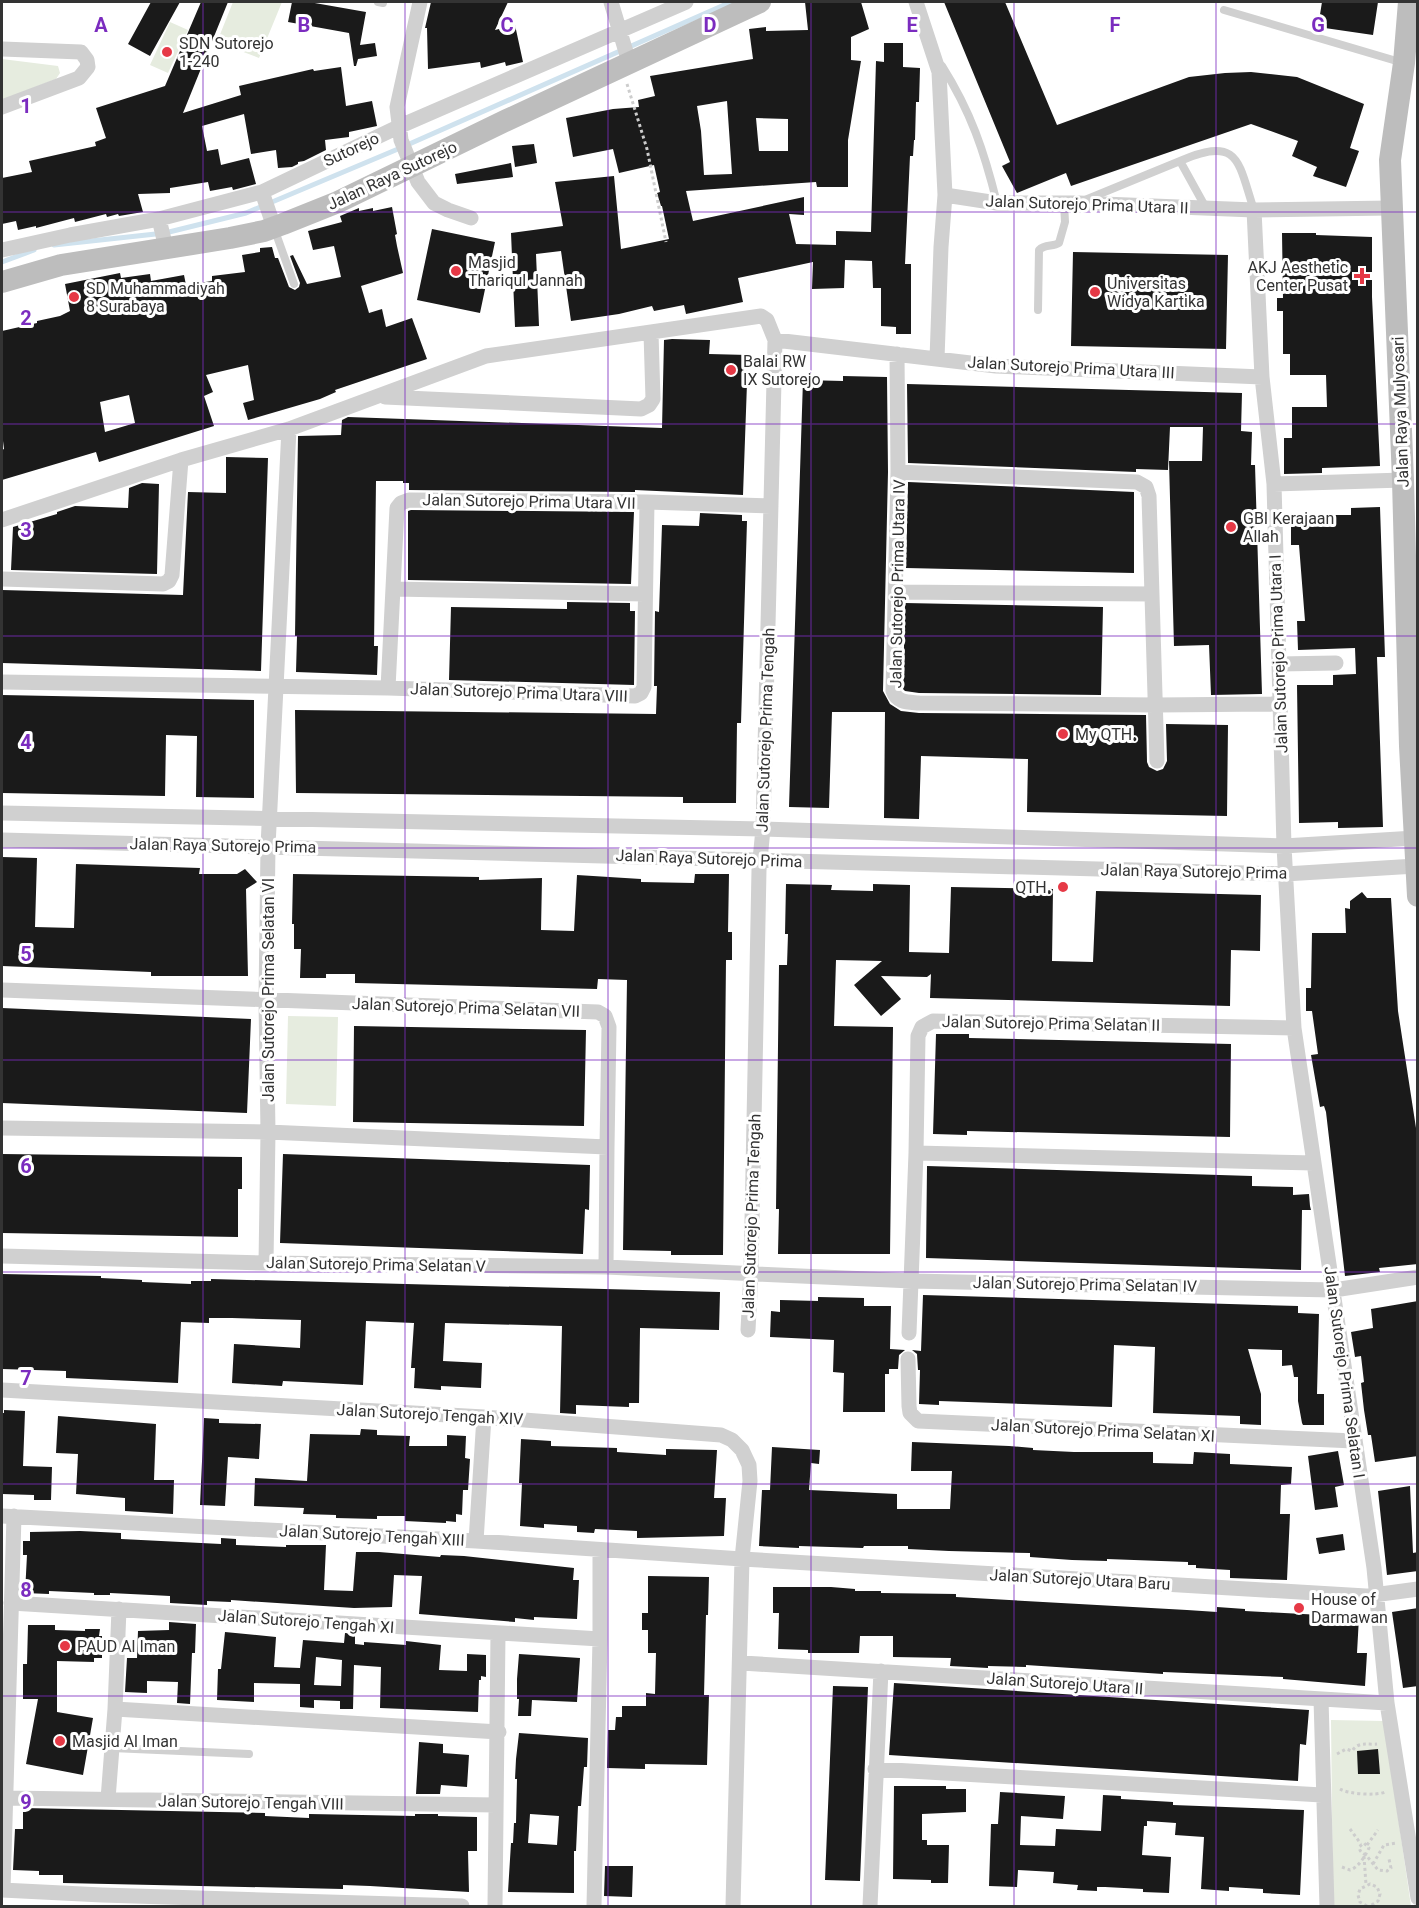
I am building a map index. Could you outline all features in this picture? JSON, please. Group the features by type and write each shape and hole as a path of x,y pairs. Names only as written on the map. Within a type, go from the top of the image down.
{"main road":[{"name":"Jalan Raya Sutorejo","path":"2,282 162,232 230,238 338,202 404,147 626,60 760,2"},
{"name":"Jalan Raya Mulyosari","path":"1409,2 1404,63 1390,160 1391,208 1408,395 1402,480 1410,746 1418,896"}],"street":[{"path":"420,2 397,107 404,147 418,182 434,203 471,218"},
{"path":"611,2 626,60"},
{"name":"Sutorejo","path":"2,250 70,235 162,232 262,193 404,147 686,2"},
{"path":"916,2 934,51 942,92 945,195 940,246 937,359"},
{"path":"2,49 81,52 85,56 88,67 80,78 2,107"},
{"path":"262,193 272,223"},
{"name":"Jalan Sutorejo Prima Utara II","path":"945,195 997,203 1071,203 1254,210 1391,208"},
{"name":"Jalan Sutorejo Prima Utara I","path":"1254,210 1262,377 1274,484 1284,846"},
{"path":"2,520 181,460 289,429 486,356 760,316 768,321 775,340"},
{"path":"379,397 641,409 649,405 653,399 651,333"},
{"name":"Jalan Sutorejo Prima Utara III","path":"775,340 996,366 1262,377"},
{"name":"Jalan Sutorejo Prima Tengah","path":"748,1330 759,860 762,829 775,340"},
{"name":"Jalan Sutorejo Prima Utara IV","path":"897,354 898,472 893,691 897,698 902,701 919,703 1280,704"},
{"name":"Jalan Sutorejo Prima Selatan VI","path":"266,1263 268,846 289,429"},
{"path":"2,579 163,584 167,582 172,574 181,460"},
{"path":"898,472 1143,484 1149,496 1157,761"},
{"path":"1274,484 1402,480"},
{"name":"Jalan Sutorejo Prima Utara VII","path":"388,688 397,508 403,501 646,502 771,506"},
{"name":"Jalan Sutorejo Prima Utara VIII","path":"2,682 388,688 635,696 641,693 644,687 646,502"},
{"path":"394,589 644,594"},
{"path":"896,592 1152,594"},
{"path":"1279,664 1336,663"},
{"name":"Jalan Raya Sutorejo Prima","path":"2,813 762,829 1284,846 1415,838"},
{"name":"Jalan Raya Sutorejo Prima","path":"2,840 1285,874 1416,866"},
{"name":"Jalan Sutorejo Prima Selatan I","path":"1284,846 1294,1028 1374,1568 1387,1703 1418,1898"},
{"path":"2,990 266,1000"},
{"name":"Jalan Sutorejo Prima Selatan VII","path":"266,1000 598,1012 605,1016 609,1027 607,1148"},
{"name":"Jalan Sutorejo Prima Selatan II","path":"912,1281 918,1036 922,1027 928,1022 1294,1028"},
{"path":"2,1128 268,1132 607,1148 606,1267"},
{"path":"916,1153 1314,1163"},
{"name":"Jalan Sutorejo Prima Selatan V","path":"2,1256 266,1263 606,1267 751,1272"},
{"name":"Jalan Sutorejo Prima Selatan IV","path":"751,1272 912,1281 1334,1290 1418,1277"},
{"path":"909,1333 912,1281"},
{"name":"Jalan Sutorejo Prima Selatan XI","path":"908,1359 910,1413 918,1421 1354,1441"},
{"name":"Jalan Sutorejo Tengah XIV","path":"2,1390 484,1417 722,1435 732,1440 742,1450 749,1465 750,1481 742,1559"},
{"path":"476,1541 484,1417"},
{"path":"8,1516 11,1603 2,1890 101,1901 462,1906"},
{"name":"Jalan Sutorejo Tengah XIII","path":"8,1516 476,1541 742,1559"},
{"path":"594,1906 600,1550"},
{"path":"733,1906 742,1559"},
{"name":"Jalan Sutorejo Utara Baru","path":"742,1559 1376,1596 1418,1589"},
{"name":"Jalan Sutorejo Tengah XI","path":"11,1603 600,1639"},
{"path":"108,1799 119,1609"},
{"path":"495,1906 499,1732 498,1633"},
{"name":"Jalan Sutorejo Utara II","path":"742,1663 1387,1703"},
{"path":"870,1906 881,1671"},
{"path":"1321,1699 1327,1906"},
{"path":"115,1709 499,1732"},
{"path":"875,1769 1322,1795"},
{"name":"Jalan Sutorejo Tengah VIII","path":"6,1798 496,1805"}],"lane":[{"path":"1224,10 1404,63"},
{"path":"934,51 972,120 985,155 997,203"},
{"path":"1038,310 1039,250 1044,246 1059,243 1071,203 1202,152 1213,150 1223,151 1239,164 1254,210"},
{"path":"1180,161 1206,208"},
{"path":"272,223 294,284"},
{"path":"112,1748 249,1754"}],"path":[{"path":"626,60 666,242"},
{"path":"1338,1761 1336,1755 1346,1749 1352,1751 1355,1746 1361,1744 1382,1744"},
{"path":"1339,1785 1341,1791 1378,1795 1388,1787"},
{"path":"1350,1829 1361,1844 1367,1845"},
{"path":"1339,1863 1347,1869 1354,1869 1360,1863 1369,1848 1367,1845 1378,1830"},
{"path":"1373,1864 1383,1845 1409,1840"},
{"path":"1361,1844 1359,1851 1378,1870 1387,1871 1391,1868 1389,1859"},
{"path":"1364,1854 1366,1885"},
{"path":"1366,1885 1377,1887 1380,1894 1378,1901 1369,1906 1360,1902 1358,1895 1360,1889 1366,1885"}],"shaded area":[{"path":"233,2 282,2 259,58 217,42"},
{"path":"170,22 188,30 168,73 150,65"},
{"path":"2,59 58,66 60,73 56,79 2,100"},
{"path":"288,1016 338,1017 336,1106 286,1104"},
{"path":"1331,1720 1384,1721 1411,1906 1333,1906"}],"building":[{"path":"151,2 180,2 150,56 128,44"},
{"path":"201,2 228,2 183,113 241,95 239,86 313,69 314,71 341,67 346,106 372,101 377,126 349,132 349,137 325,140 326,150 292,167 278,168 276,150 251,154 244,114 202,126 207,151 218,149 221,165 249,158 256,184 233,190 232,187 210,191 208,182 170,188 170,193 138,194 143,212 119,216 118,214 107,217 106,214 75,222 74,218 36,228 36,226 18,230 16,221 2,224 2,178 32,172 29,161 96,146 95,142 106,138 96,108 165,86"},
{"path":"292,2 309,2 366,12 360,45 375,43 377,56 358,59 354,66 349,33 288,22"},
{"path":"431,2 508,2 495,30 515,25 523,62 506,66 505,62 481,68 480,62 428,69 427,28 425,28"},
{"path":"805,2 861,2 869,29 851,37 851,60 861,61 848,140 848,187 817,187 816,182 686,191 693,221 804,197 804,215 789,214 796,244 836,245 836,231 871,232 876,61 884,62 884,43 903,43 903,67 920,68 915,140 913,156 910,156 905,264 911,264 911,334 896,334 896,327 881,326 881,288 873,288 872,261 845,260 844,288 812,289 813,262 738,278 743,302 686,314 684,305 654,311 652,306 619,314 571,321 561,251 536,254 539,326 515,327 511,233 563,226 555,182 614,176 621,249 669,239 657,193 660,192 654,165 619,173 613,149 573,157 566,118 613,109 639,107 638,100 655,96 650,76 753,59 749,29 766,27 766,31 808,30","holes":["727,101 732,174 704,175 697,106","756,118 788,119 788,151 759,151"]},
{"path":"944,2 1005,2 1057,125 1189,77 1225,73 1251,72 1297,77 1364,104 1350,148 1359,151 1346,187 1313,176 1317,167 1292,156 1298,141 1251,124 1071,186 1066,173 1017,193 1002,166 1010,162"},
{"path":"1322,2 1378,2 1373,35 1318,27"},
{"path":"534,144 537,163 515,167 512,146"},
{"path":"511,163 513,177 457,184 455,174"},
{"path":"392,207 403,273 361,286 369,313 382,309 386,327 412,318 427,359 335,390 336,392 320,399 248,420 243,403 254,400 248,365 206,375 213,392 204,396 214,426 99,462 96,452 2,480 2,450 4,449 2,331 37,323 37,321 60,316 70,311 65,284 120,273 121,278 150,274 151,281 184,275 186,285 212,281 212,276 245,272 242,255 260,252 260,248 272,247 289,287 295,290 300,283 290,256 293,255 307,284 341,277 334,246 313,250 308,231 342,222 340,216 359,208 359,211 373,208 373,211","holes":["129,395 135,423 105,432 100,402"]},
{"name":"Masjid Thariqul Jannah","path":"432,229 495,242 480,313 417,300"},
{"path":"1282,233 1372,237 1372,297 1380,466 1322,468 1322,473 1284,474 1284,438 1292,438 1292,407 1327,407 1326,375 1290,375 1290,354 1283,354 1283,311 1277,311 1277,298 1283,298"},
{"path":"1073,252 1228,255 1226,349 1071,346"},
{"path":"664,340 710,340 709,354 748,355 743,495 635,490 635,492 409,490 409,483 403,483 403,481 376,481 374,646 378,646 377,675 296,672 298,436 341,435 342,420 348,417 662,428"},
{"path":"843,376 887,377 888,472 883,691 890,704 901,711 919,713 1146,715 1147,762 1149,767 1157,771 1163,769 1167,761 1166,724 1228,725 1227,816 1027,812 1028,759 921,756 919,819 884,818 885,712 832,712 829,808 789,807 803,380 843,381"},
{"path":"907,384 1242,393 1241,431 1252,432 1251,465 1255,465 1262,694 1211,695 1209,645 1174,646 1169,461 1202,461 1203,427 1170,427 1168,470 1136,469 1136,472 908,463"},
{"path":"226,457 268,458 261,671 2,663 2,590 183,595 188,492 226,493"},
{"path":"908,482 1134,492 1134,573 906,568"},
{"path":"142,483 159,484 157,574 11,570 13,527 57,514 57,512 75,506 128,508 129,488"},
{"path":"1380,507 1385,657 1377,657 1383,827 1338,828 1338,822 1299,823 1297,685 1333,685 1333,675 1356,674 1355,648 1298,650 1297,621 1305,621 1299,545 1291,545 1291,515 1351,515 1351,508"},
{"path":"408,511 634,512 631,584 408,580"},
{"path":"700,513 742,515 742,521 747,521 741,723 737,723 736,803 683,803 683,797 296,793 295,710 656,714 655,611 659,612 662,525 699,526"},
{"path":"567,602 630,603 630,611 635,611 634,685 449,680 451,607 567,609"},
{"path":"905,603 1103,607 1101,695 905,691 903,689"},
{"path":"2,695 254,700 254,798 196,797 197,736 166,735 165,796 2,793"},
{"path":"2,857 37,858 35,927 74,928 76,864 200,868 199,874 237,874 245,869 257,882 246,889 248,976 151,976 151,972 2,966"},
{"path":"293,874 479,877 479,880 542,878 541,930 574,931 577,875 641,879 641,882 694,883 695,874 729,874 728,932 732,932 732,960 726,960 723,1255 671,1255 671,1251 623,1250 627,980 598,979 597,989 355,983 355,974 326,974 326,978 300,978 301,949 294,949 294,924 292,924"},
{"path":"786,884 832,885 831,890 873,891 873,884 910,885 909,952 949,953 951,887 1053,889 1052,961 1093,962 1096,891 1261,895 1260,951 1231,950 1230,1006 930,998 931,974 927,977 881,976 901,999 881,1016 854,985 882,961 836,960 834,1026 893,1027 890,1254 778,1254 779,1209 776,1209 779,965 787,965"},
{"path":"1362,892 1367,898 1391,898 1398,1011 1418,1141 1418,1264 1379,1268 1380,1272 1345,1276 1326,1112 1324,1106 1320,1107 1311,1055 1318,1054 1312,1011 1306,1011 1306,988 1311,988 1312,933 1346,933 1345,908 1350,909 1350,901"},
{"path":"2,1008 251,1019 247,1113 2,1103"},
{"path":"354,1026 586,1030 584,1126 353,1122"},
{"path":"936,1034 969,1034 969,1038 1231,1044 1230,1137 967,1131 967,1135 933,1134"},
{"path":"2,1154 242,1157 242,1189 238,1189 238,1237 2,1233"},
{"path":"283,1154 590,1165 589,1210 585,1209 583,1254 280,1243"},
{"path":"927,1166 1252,1176 1252,1186 1293,1187 1293,1195 1309,1194 1311,1210 1302,1210 1301,1270 926,1258"},
{"path":"2,1274 101,1276 101,1278 142,1280 142,1282 191,1284 191,1281 211,1281 211,1279 720,1292 719,1330 640,1328 639,1403 629,1403 629,1407 576,1405 576,1414 560,1413 562,1326 445,1323 443,1361 482,1363 481,1388 441,1386 441,1390 414,1388 415,1368 411,1368 414,1323 366,1321 363,1385 283,1381 282,1386 232,1383 234,1344 300,1348 301,1320 232,1318 209,1318 209,1323 181,1322 178,1383 66,1378 66,1371 2,1369"},
{"path":"923,1295 1298,1306 1298,1313 1319,1314 1317,1394 1324,1394 1324,1425 1303,1425 1298,1401 1298,1377 1294,1377 1292,1365 1282,1366 1282,1350 1248,1349 1261,1394 1261,1425 1240,1424 1240,1416 1153,1413 1155,1347 1114,1345 1112,1407 939,1401 939,1405 919,1404 920,1370 918,1370 917,1354 912,1350 921,1351"},
{"path":"818,1297 864,1298 864,1306 891,1306 890,1349 905,1350 899,1355 898,1369 889,1369 889,1374 885,1374 885,1412 843,1412 844,1373 833,1372 834,1340 770,1337 771,1311 780,1312 780,1300 818,1301"},
{"path":"1418,1301 1418,1456 1375,1462 1364,1410 1361,1356 1355,1357 1351,1332 1373,1328 1371,1309"},
{"path":"4,1410 25,1411 23,1466 52,1467 51,1500 34,1500 34,1495 2,1494 2,1413"},
{"path":"58,1416 156,1424 154,1480 174,1480 173,1514 125,1511 125,1498 76,1494 78,1454 56,1453"},
{"path":"204,1418 219,1419 219,1423 261,1424 259,1459 228,1457 225,1506 200,1505"},
{"path":"361,1429 377,1430 377,1435 410,1436 409,1446 447,1446 447,1435 466,1436 465,1458 470,1459 468,1490 463,1490 462,1515 456,1514 456,1522 405,1521 405,1516 377,1516 377,1519 336,1518 336,1515 303,1514 304,1508 254,1506 255,1478 307,1481 310,1434 360,1435"},
{"path":"521,1439 551,1441 551,1446 617,1448 617,1452 666,1455 666,1449 717,1450 714,1498 726,1498 724,1536 637,1538 637,1531 595,1529 594,1533 577,1532 577,1526 544,1524 544,1528 520,1526"},
{"path":"912,1442 1009,1446 1074,1452 1153,1452 1153,1463 1193,1464 1194,1452 1230,1454 1230,1464 1292,1467 1291,1484 1281,1485 1280,1514 1290,1514 1287,1580 1230,1578 1230,1570 1196,1568 1196,1565 1188,1565 1188,1562 1072,1560 1030,1557 1030,1553 908,1549 908,1546 864,1546 863,1548 799,1546 799,1548 759,1546 762,1490 770,1490 772,1447 820,1450 819,1464 811,1463 809,1490 897,1494 897,1509 950,1509 952,1471 911,1471"},
{"path":"1338,1451 1344,1485 1335,1487 1338,1507 1315,1510 1308,1456"},
{"path":"1410,1486 1413,1553 1418,1552 1418,1571 1387,1575 1378,1491"},
{"path":"30,1532 121,1533 121,1539 221,1544 221,1538 236,1539 236,1545 286,1547 286,1545 326,1545 324,1590 353,1591 356,1552 440,1557 441,1555 464,1556 574,1568 573,1580 579,1580 577,1619 534,1617 534,1620 515,1618 515,1622 419,1614 422,1576 394,1575 392,1607 354,1608 231,1600 231,1602 207,1601 207,1605 170,1603 170,1596 110,1593 110,1595 94,1595 94,1593 49,1591 49,1594 25,1593 27,1555 23,1555 23,1541 30,1541"},
{"path":"1343,1534 1345,1550 1319,1554 1316,1538"},
{"path":"648,1576 709,1577 704,1695 709,1695 707,1765 645,1764 645,1769 607,1768 608,1730 615,1730 616,1717 622,1717 622,1706 646,1706 646,1693 655,1694 656,1653 648,1653 648,1630 642,1630 642,1613 648,1613"},
{"path":"773,1587 831,1587 855,1589 855,1591 881,1591 881,1593 956,1594 956,1597 1217,1612 1217,1607 1245,1609 1245,1611 1359,1617 1357,1653 1367,1653 1365,1686 1283,1679 1283,1677 1163,1672 1163,1674 1026,1665 1026,1667 988,1666 988,1668 950,1666 951,1658 893,1657 893,1636 860,1636 859,1653 808,1653 808,1650 778,1649 779,1613 773,1613"},
{"path":"1418,1608 1418,1686 1403,1688 1392,1612"},
{"path":"169,1622 196,1624 195,1653 192,1653 190,1704 177,1703 178,1682 147,1681 147,1693 125,1692 127,1658 137,1658 138,1631 169,1630"},
{"path":"28,1625 55,1625 55,1630 100,1629 102,1658 94,1658 94,1662 57,1661 57,1712 93,1718 83,1775 26,1764 38,1699 23,1699 23,1664 27,1664"},
{"path":"225,1632 276,1637 274,1667 300,1668 303,1640 344,1643 345,1633 355,1634 355,1644 364,1645 364,1642 406,1645 406,1641 441,1645 439,1670 467,1671 467,1654 486,1655 486,1677 481,1676 479,1680 478,1712 380,1708 381,1667 354,1665 353,1709 340,1709 340,1701 314,1700 314,1708 300,1707 300,1684 254,1683 254,1702 217,1700 218,1669 221,1669","holes":["316,1657 342,1660 341,1686 314,1685"]},
{"path":"519,1654 580,1658 577,1702 532,1700 531,1716 518,1716"},
{"path":"894,1683 1309,1710 1306,1745 1300,1744 1298,1781 889,1755"},
{"path":"833,1686 868,1687 860,1881 825,1880"},
{"path":"519,1733 588,1738 587,1767 584,1767 581,1806 578,1806 576,1851 574,1851 574,1893 508,1892 511,1843 513,1843 514,1823 516,1823 516,1759","holes":["530,1814 559,1816 557,1845 528,1843"]},
{"path":"419,1742 443,1744 443,1753 469,1755 467,1787 441,1785 440,1794 416,1794"},
{"path":"1378,1749 1380,1774 1358,1774 1357,1751"},
{"path":"894,1786 946,1786 946,1789 966,1789 966,1812 922,1814 922,1840 927,1840 927,1845 949,1845 948,1883 893,1879"},
{"path":"1000,1792 1065,1796 1063,1819 1021,1816 1020,1845 1055,1846 1056,1829 1101,1831 1103,1795 1121,1796 1121,1799 1173,1802 1173,1805 1304,1810 1300,1895 1263,1893 1263,1889 1229,1887 1229,1891 1201,1889 1204,1837 1175,1835 1176,1823 1147,1821 1147,1826 1144,1826 1142,1855 1171,1857 1169,1893 1105,1887 1097,1887 1097,1891 1077,1890 1078,1885 1053,1883 1054,1872 1018,1870 1017,1887 989,1886 991,1824 998,1824"},
{"path":"23,1808 265,1813 265,1816 309,1818 309,1814 415,1816 415,1814 438,1814 438,1816 477,1817 477,1851 468,1851 469,1892 343,1885 343,1889 63,1883 63,1875 39,1875 39,1871 13,1870 15,1829 23,1829"},
{"path":"605,1866 633,1866 632,1897 604,1896"}],"waterway":[{"path":"54,245 165,233 246,213 398,149 731,2"},
{"path":"2,262 34,250"}],"place":[{"name":"SDN Sutorejo 1-240","path":"167,52"},
{"name":"Masjid Thariqul Jannah","path":"456,271"},
{"name":"AKJ Aesthetic Center Pusat","path":"1362,276"},
{"name":"Universitas Widya Kartika","path":"1095,292"},
{"name":"SD Muhammadiyah 8 Surabaya","path":"74,297"},
{"name":"Balai RW IX Sutorejo","path":"731,370"},
{"name":"GBI Kerajaan Allah","path":"1231,527"},
{"name":"My QTH.","path":"1063,734"},
{"name":"QTH.","path":"1063,887"},
{"name":"House of Darmawan","path":"1299,1608"},
{"name":"PAUD Al Iman","path":"65,1646"},
{"name":"Masjid Al Iman","path":"60,1741"}]}
